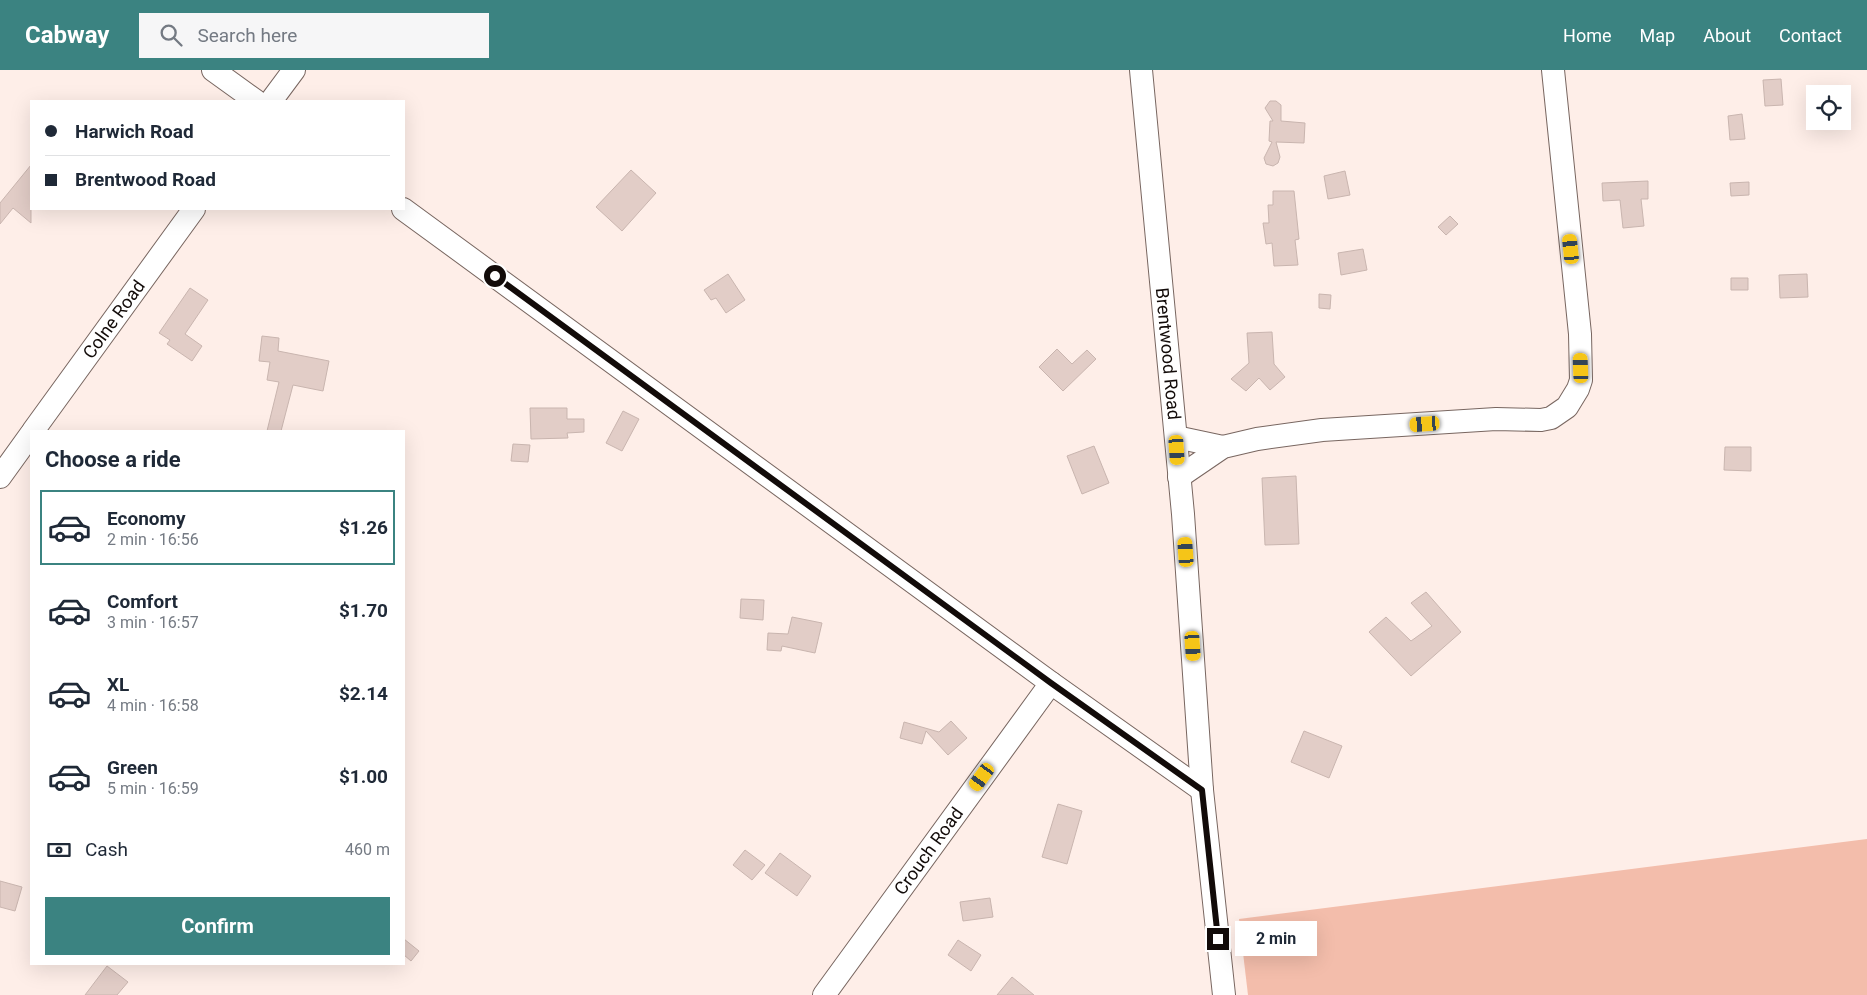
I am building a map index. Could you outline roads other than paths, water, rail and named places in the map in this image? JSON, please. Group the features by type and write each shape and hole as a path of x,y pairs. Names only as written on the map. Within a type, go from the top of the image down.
{"street":[{"path":"213,70 255,100"},
{"path":"272,100 294,70"},
{"name":"Brentwood Road","path":"1142,70 1176,437 1202,790 1224,995"},
{"path":"1179,477 1223,447 1257,439 1322,430 1496,419 1541,420 1551,418 1567,407 1578,390 1580,380 1580,334 1553,70"},
{"name":"Colne Road","path":"34,430 193,210"},
{"path":"404,210 1051,683 1202,790"},
{"name":"Colne Road","path":"0,477 30,436"},
{"path":"1176,437 1223,447"},
{"name":"Crouch Road","path":"824,995 1051,683"}]}
